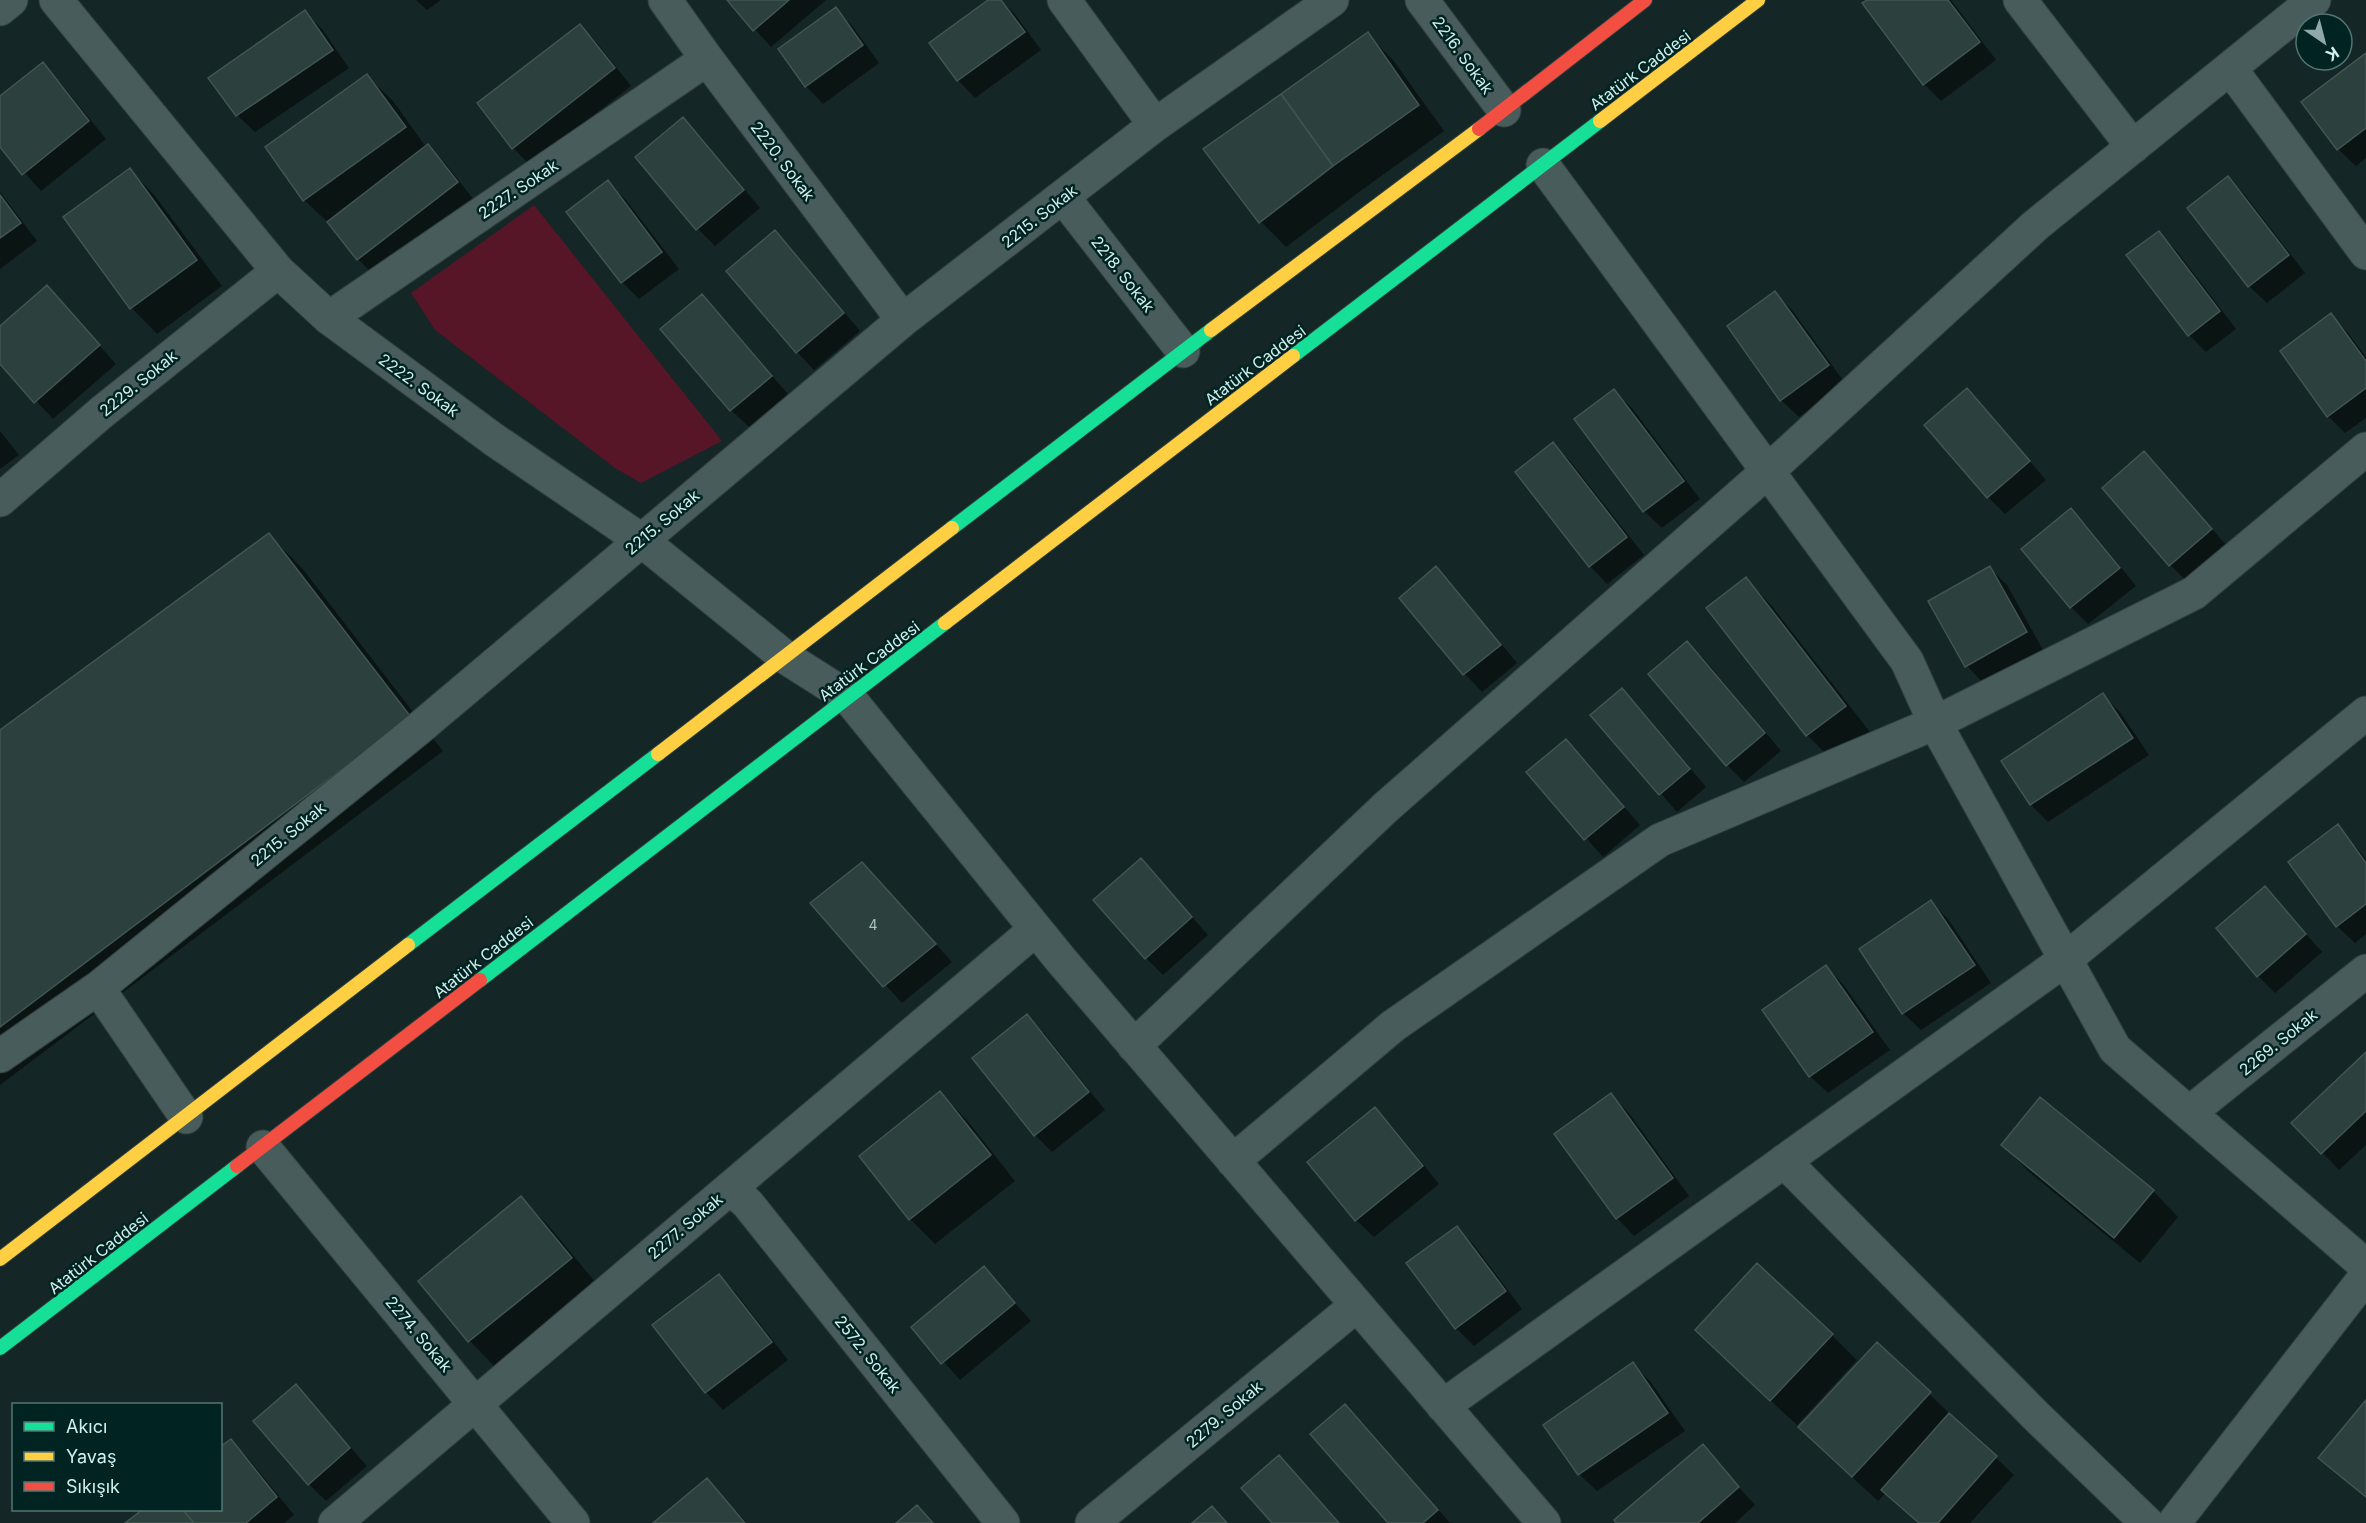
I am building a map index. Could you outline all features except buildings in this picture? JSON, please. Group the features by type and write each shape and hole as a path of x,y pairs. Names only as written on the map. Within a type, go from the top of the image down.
{"main road":[{"path":"0,1259 1184,351 1646,0"},
{"name":"Atatürk Caddesi","path":"0,1348 1758,0"}],"street":[{"path":"0,9 11,0"},
{"name":"2222. Sokak","path":"56,0 278,271 329,318 493,439 641,540 785,657 848,698 1134,1046 1544,1523"},
{"name":"2220. Sokak","path":"665,0 903,320"},
{"path":"1064,0 1155,125"},
{"name":"2215. Sokak","path":"0,1056 98,988 417,730 903,320 1155,125 1332,0"},
{"name":"2216. Sokak","path":"1422,0 1504,110"},
{"path":"2020,0 2133,147"},
{"path":"1134,1046 1385,808 1768,471 2036,225 2314,0"},
{"name":"2227. Sokak","path":"329,318 707,59"},
{"path":"2230,68 2366,254"},
{"path":"1543,165 1907,661 1935,723 2115,1049 2366,1266"},
{"name":"2218. Sokak","path":"1063,197 1184,351"},
{"name":"2229. Sokak","path":"0,500 102,412 278,271"},
{"path":"1233,1161 1393,1026 1660,840 1935,723 2194,593 2366,449"},
{"path":"1443,1406 2066,959 2366,713"},
{"name":"2277. Sokak","path":"335,1523 1036,929"},
{"name":"2269. Sokak","path":"2189,1113 2366,971"},
{"path":"98,988 186,1117"},
{"name":"2274. Sokak","path":"263,1147 573,1523"},
{"path":"1784,1161 2036,1416 2148,1523"},
{"name":"2572. Sokak","path":"731,1188 748,1204 1003,1523"},
{"path":"2174,1523 2366,1276"},
{"name":"2279. Sokak","path":"1092,1523 1357,1305"}],"shaded area":[{"path":"534,205 722,441 641,483 615,468 435,330 411,293"}],"traffic: fast":[{"path":"1293,356 1600,121"},
{"path":"952,528 1211,330"},
{"path":"480,980 945,623"},
{"path":"408,945 658,754"},
{"path":"0,1348 237,1166"}],"traffic: slow":[{"path":"1600,121 1758,0"},
{"path":"1211,330 1479,129"},
{"path":"945,623 1293,356"},
{"path":"658,754 952,528"},
{"path":"0,1259 408,945"}],"traffic: jam":[{"path":"1479,129 1645,0"},
{"path":"237,1166 480,980"}]}
